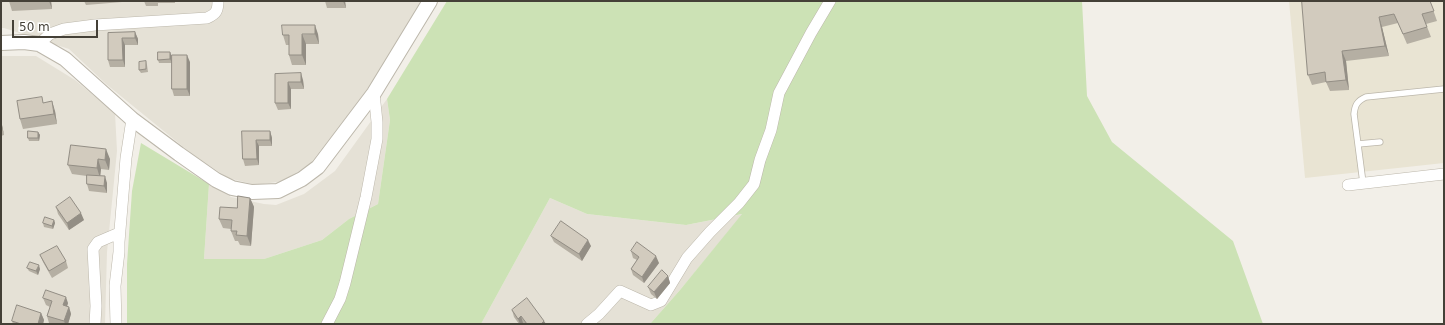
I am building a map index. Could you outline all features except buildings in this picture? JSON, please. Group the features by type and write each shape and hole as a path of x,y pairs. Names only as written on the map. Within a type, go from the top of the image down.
{"street":[{"path":"39,44 50,34 64,29 95,24 207,18 214,15 218,9 218,1"},
{"path":"587,324 599,314 620,291 651,305 661,301 687,258 739,203 754,184 760,160 771,130 779,93 810,33 830,1"},
{"path":"1,43 24,42 39,44 65,59 132,119 216,180 232,188 252,192 278,191 302,179 318,167 374,93 428,2"},
{"path":"327,324 340,299 345,283 366,197 377,139 374,93"},
{"path":"116,324 115,286 119,252 119,233 126,158 132,119"},
{"path":"1348,185 1444,174"},
{"path":"95,324 96,306 93,248 98,242 119,233"}],"lane":[{"path":"1363,183 1354,114 1355,106 1361,99 1381,95 1444,89"},
{"path":"1358,144 1380,142"}],"shaded area":[{"path":"1,1 426,1 376,83 363,95 310,164 283,181 256,185 228,178 192,154 106,84 69,49 1,28"},
{"path":"1289,1 1444,1 1444,163 1305,178"},
{"path":"1,56 36,56 75,80 115,113 117,151 107,252 105,324 1,324"},
{"path":"387,99 390,120 378,204 349,219 322,240 264,259 204,259 209,184 231,197 264,204 276,205 304,194 335,171"},
{"path":"550,198 587,214 686,225 743,214 650,324 481,324"}],"green space":[{"path":"447,1 1082,1 1087,96 1112,142 1233,241 1263,324 650,324 742,214 686,225 587,214 550,198 481,324 127,324 127,264 132,191 141,143 209,184 204,259 264,259 322,240 349,219 378,204 390,120 387,99"}]}
